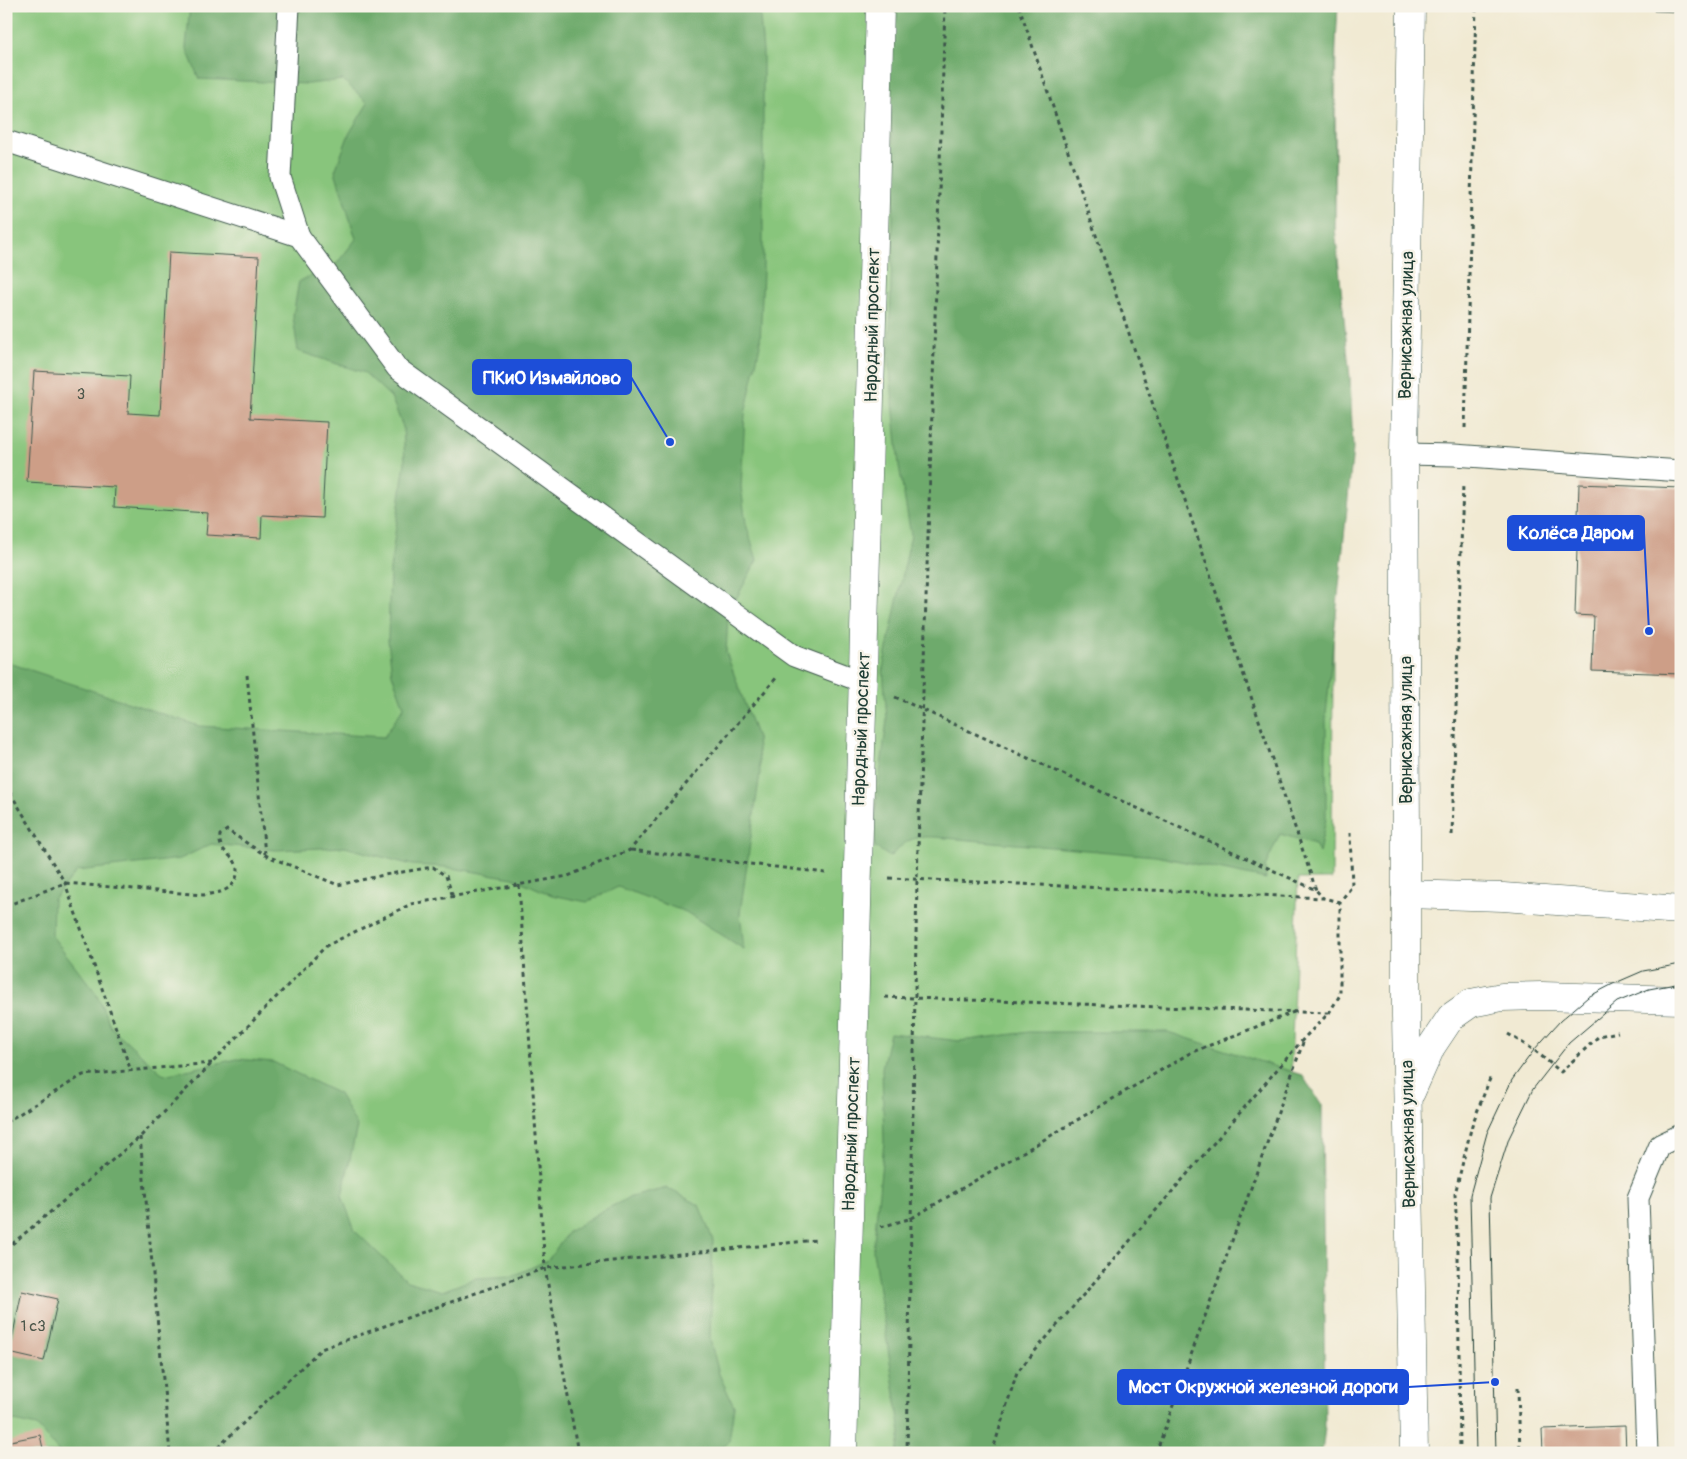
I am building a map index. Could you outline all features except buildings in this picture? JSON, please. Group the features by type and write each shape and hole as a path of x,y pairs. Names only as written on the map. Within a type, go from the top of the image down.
{"main road":[{"name":"Народный проспект","path":"843,1453 880,6"},
{"name":"Вернисажная улица","path":"1411,6 1404,454 1406,1016 1414,1453"},
{"path":"1406,894 1503,897 1681,910"},
{"path":"1408,1098 1431,1047 1451,1017 1471,1003 1502,997 1542,996 1681,1000"}],"lane":[{"path":"289,6 280,177 299,236 397,368 794,656 863,682"},
{"path":"6,141 299,236"},
{"path":"1404,454 1681,470"},
{"path":"1647,1453 1638,1198 1660,1145 1681,1135"}],"path":[{"path":"907,1453 917,879 945,6"},
{"path":"1019,6 1316,890 1323,898"},
{"path":"1452,835 1476,6"},
{"path":"6,1249 140,1137 326,946 411,904 568,876 630,850 794,656"},
{"path":"247,675 265,855"},
{"path":"863,682 1316,890"},
{"path":"6,786 65,883 131,1071"},
{"path":"6,906 65,883 203,895 220,893 228,889 236,881 239,870 236,863 219,843 220,835 227,830 265,855 338,885 384,874 433,867 446,876 453,897"},
{"path":"992,1453 1018,1372 1305,1037 1329,1012 1340,996 1340,902 1352,886 1350,833"},
{"path":"630,850 857,877 1323,898 1340,902"},
{"path":"519,885 545,1268 578,1453"},
{"path":"854,996 1329,1012"},
{"path":"212,1453 321,1349 545,1268 848,1237 912,1218 1190,1053 1294,1012"},
{"path":"1508,1034 1534,1050 1562,1072 1599,1036 1618,1032"},
{"path":"1156,1453 1305,1037"},
{"path":"6,1122 83,1075 213,1063"},
{"path":"1460,1453 1458,1253 1455,1194 1472,1125 1491,1076"},
{"path":"140,1137 170,1453"},
{"path":"1518,1388 1520,1453"}],"green space":[{"path":"6,6 1336,6 1332,879 1298,879 1277,1453 6,1453"},
{"path":"190,6 759,6 763,51 763,271 760,345 745,414 741,487 746,524 757,560 728,614 726,652 757,738 760,773 740,913 744,949 686,912 618,887 587,902 552,895 513,878 445,867 412,865 345,847 276,850 211,844 180,859 77,871 53,899 52,936 96,993 111,1027 164,1075 237,1059 273,1062 339,1094 357,1126 342,1196 355,1231 407,1281 442,1291 476,1278 513,1276 548,1260 568,1232 600,1212 631,1197 667,1188 699,1205 713,1240 710,1339 719,1374 734,1406 729,1441 715,1453 60,1453 37,1426 6,1419 6,662 199,726 384,737 404,707 392,674 388,640 390,570 405,462 403,427 391,397 365,373 298,351 293,316 299,281 334,267 356,239 335,171 349,134 368,103 343,80 308,84 199,79 186,47"},
{"path":"898,6 1338,6 1334,79 1335,228 1350,377 1353,449 1326,714 1326,819 1319,853 1315,844 1280,834 1265,867 1266,879 1156,856 935,837 921,837 910,840 890,857 875,847 873,829 887,720 883,668 911,535 899,466 889,359 894,182 889,75"},
{"path":"1029,1032 1168,1032 1302,1075 1322,1105 1325,1427 1322,1453 897,1453 901,1433 873,1251 884,1142 882,1068 890,1033 960,1041"}],"tram line":[{"path":"1476,1453 1470,1195 1487,1133 1512,1080 1534,1050 1560,1021 1588,997 1613,984 1643,971 1681,964"},
{"path":"1496,1453 1490,1198 1509,1138 1533,1089 1569,1043 1617,1002 1649,989 1681,983"}],"place":[{"name":"ПКиО Измайлово","path":"670,442"},
{"name":"Колёса Даром","path":"1649,631"},
{"name":"Мост Окружной железной дороги","path":"1495,1382"}]}
